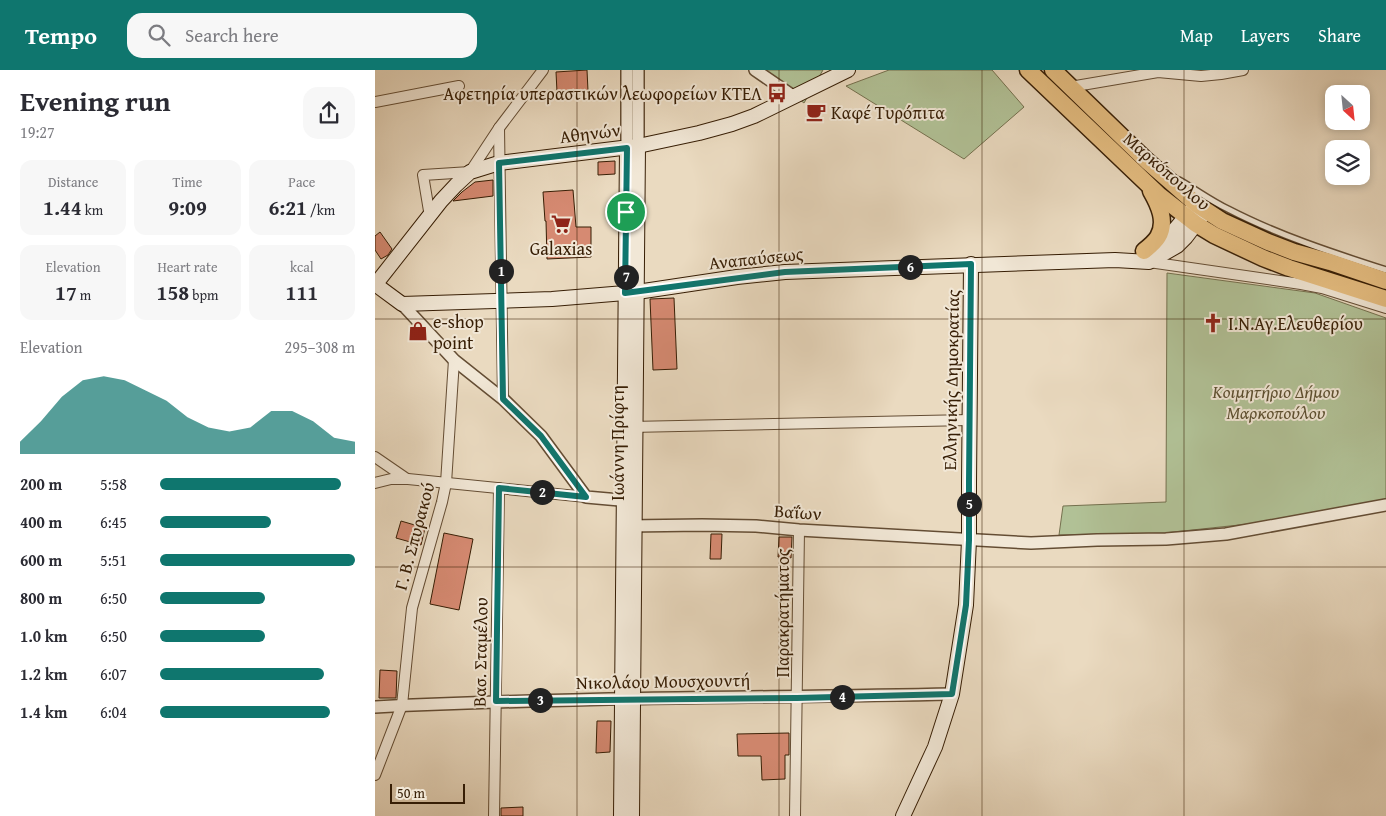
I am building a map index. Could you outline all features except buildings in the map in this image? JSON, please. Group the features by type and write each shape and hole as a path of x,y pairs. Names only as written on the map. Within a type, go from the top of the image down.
{"highway":[{"name":"Μαρκόπουλου","path":"1028,70 1159,195 1191,221 1215,236 1263,258 1386,300"},
{"name":"Μαρκόπουλου","path":"1053,70 1148,162 1201,207 1222,221 1277,245 1386,281"},
{"path":"1137,174 1152,192 1160,210 1162,222 1161,230 1147,256"}],"main road":[{"name":"Αθηνών","path":"375,284 448,193 470,172 499,163 632,147 699,133 754,116 840,72"},
{"name":"Ιωάννη Πρίφτη","path":"632,147 628,699 632,816"},
{"name":"Αναπαύσεως","path":"403,304 552,299 631,292 785,272 1115,260 1147,256 1177,246 1186,237 1191,221 1201,207"},
{"name":"Ελληνικής Δημοκρατίας","path":"903,816 935,747 952,694 966,605 969,540 971,264"},
{"path":"375,284 403,304"},
{"name":"Ιωάννη Πρίφτη","path":"630,428 625,360 631,292"},
{"name":"Ιωάννη Πρίφτη","path":"621,816 628,699"}],"street":[{"path":"430,217 423,175 470,172 499,128 543,70"},
{"name":"Ιωάννη Πρίφτη","path":"627,70 632,147"},
{"name":"Ιωάννη Πρίφτη","path":"632,147 638,70"},
{"path":"755,70 793,96"},
{"path":"1070,87 1158,72 1201,76 1243,70"},
{"path":"375,102 459,86"},
{"path":"499,128 503,399"},
{"path":"1147,256 1322,288 1386,308"},
{"path":"403,304 454,360 503,399 541,436 586,497"},
{"name":"Γ. Β. Σπυρακού","path":"375,775 402,705 412,608 446,483 454,360"},
{"path":"630,428 970,420"},
{"path":"375,457 408,479"},
{"path":"375,483 391,479 408,479 629,501"},
{"name":"Βασ. Σταμέλου","path":"494,816 499,488"},
{"name":"Βαΐων","path":"629,526 756,526 1031,543 1167,539 1227,534 1386,505"},
{"name":"Παρακρατήματος","path":"795,816 799,530"},
{"name":"Νικολάου Μουσχουντή","path":"375,707 496,701 797,698 952,694"}],"lane":[{"path":"1148,162 1228,209 1283,234 1329,252 1386,270"}],"green space":[{"path":"761,70 823,70 804,103"},
{"path":"889,70 992,70 1024,107 964,159 846,86"},
{"name":"Κοιμητήριο Δήμου Μαρκοπούλου","path":"1167,273 1315,293 1386,318 1386,499 1267,522 1164,533 1059,535 1063,506 1166,502"}],"place":[{"name":"Αφετηρία υπεραστικών λεωφορείων ΚΤΕΛ","path":"777,93"},
{"name":"Καφέ Τυρóπιτα","path":"816,112"},
{"name":"Galaxias","path":"561,224"},
{"name":"Ι.Ν.Αγ.Ελευθερίου","path":"1213,323"},
{"name":"e-shop point","path":"418,331"}],"route":[{"path":"627,148 626,212 625,293 785,272 971,264 969,540 966,605 952,694 797,698 496,701 499,488 586,497 541,436 503,399 499,163 627,148"}]}
